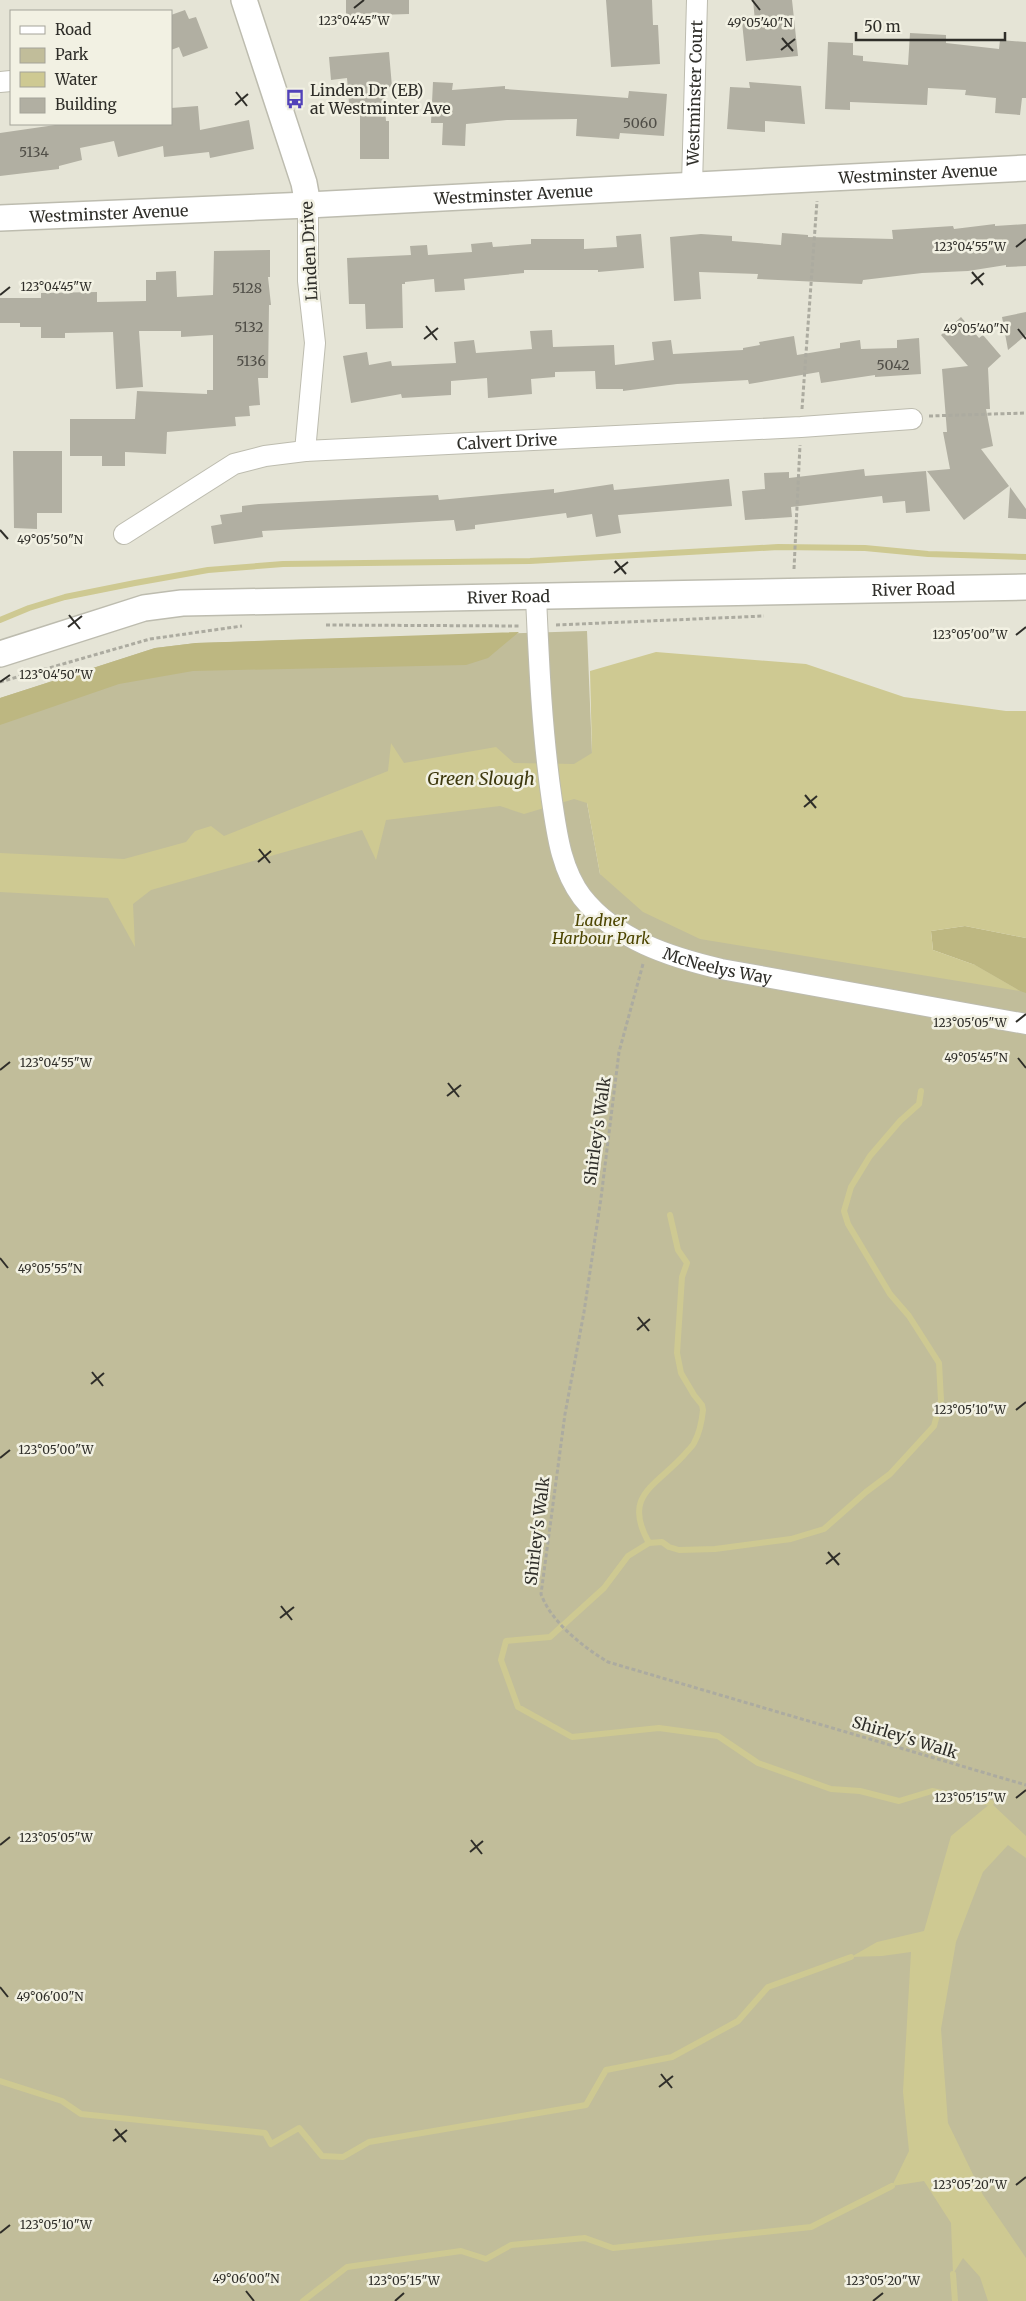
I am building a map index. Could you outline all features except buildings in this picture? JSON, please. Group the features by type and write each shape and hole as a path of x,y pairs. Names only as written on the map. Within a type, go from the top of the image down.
{"street":[{"name":"Linden Drive","path":"244,0 304,183 308,206 308,281 315,344 305,451"},
{"name":"Westminster Court","path":"692,186 697,0"},
{"name":"Westminster Avenue","path":"0,218 308,206 1026,168"},
{"name":"Calvert Drive","path":"124,534 234,464 265,456 305,451 801,427 912,419"},
{"name":"River Road","path":"0,654 144,608 182,603 1026,587"},
{"name":"McNeelys Way","path":"536,597 544,748 560,850 582,897 604,919 647,946 687,961 721,969 1026,1024"}],"path":[{"path":"801,415 818,194"},
{"path":"912,419 921,417 1026,414"},
{"path":"794,569 800,442"},
{"path":"318,624 515,626"},
{"path":"0,682 150,638 243,626"},
{"name":"Shirley's Walk","path":"647,946 633,1006 619,1052 589,1274 553,1503 541,1594 545,1604 574,1639 608,1662 1026,1785"}],"green space":[{"name":"Ladner Harbour Park","path":"587,631 592,753 587,803 600,874 975,965 1026,938 1026,2301 0,2301 0,698 155,648 196,643"}],"shaded area":[{"path":"519,632 488,658 466,665 193,671 119,684 0,725 0,698 155,648 196,643"},
{"path":"965,926 1026,938 1026,993 975,965 933,950 931,931"}],"water":[{"name":"Green Slough","path":"656,652 806,664 904,697 1006,711 1026,711 1026,938 965,926 931,931 933,950 975,965 1020,991 700,939 643,912 600,874 587,803 574,799 524,814 500,806 386,820 376,860 362,830 151,890 133,904 135,947 108,898 0,892 0,853 124,859 186,842 195,831 211,826 224,836 388,771 391,743 404,763 496,747 514,763 574,764 592,753 590,671"},
{"path":"991,1803 1026,1836 1026,1858 1008,1845 983,1872 956,1942 941,2029 948,2123 983,2195 1026,2258 1026,2301 988,2301 980,2277 963,2258 953,2274 951,2223 924,2181 892,2186 909,2151 903,2092 911,1952 882,1956 851,1957 877,1942 924,1931 951,1836"}],"waterway":[{"path":"0,620 29,608 65,597 135,583 208,570 283,564 530,561 778,547 865,548 928,554 1026,557"},
{"path":"921,1091 919,1104 900,1121 870,1156 851,1187 844,1211 848,1224 890,1294 909,1316 939,1363 941,1400 934,1426 890,1474 866,1492 824,1529 791,1539 715,1549 679,1550 669,1547 662,1542 649,1543 628,1556 604,1588 550,1637 506,1641 501,1660 518,1707 572,1737 659,1728 718,1736 758,1763 831,1789 860,1791 899,1801 932,1791 991,1803"},
{"path":"649,1543 639,1514 641,1502 653,1484 693,1444 699,1431 703,1410 702,1405 681,1373 677,1353 682,1277 687,1263 678,1250 670,1215"},
{"path":"0,2081 62,2101 81,2114 265,2133 271,2144 299,2128 322,2156 343,2157 369,2142 586,2105 606,2070 672,2057 738,2021 768,1987 851,1957"},
{"path":"303,2301 347,2267 461,2251 486,2259 511,2245 585,2238 613,2248 811,2227 892,2186"},
{"path":"953,2274 955,2301"}],"place":[{"name":"Linden Dr (EB) at Westminter Ave","path":"295,99"}]}
